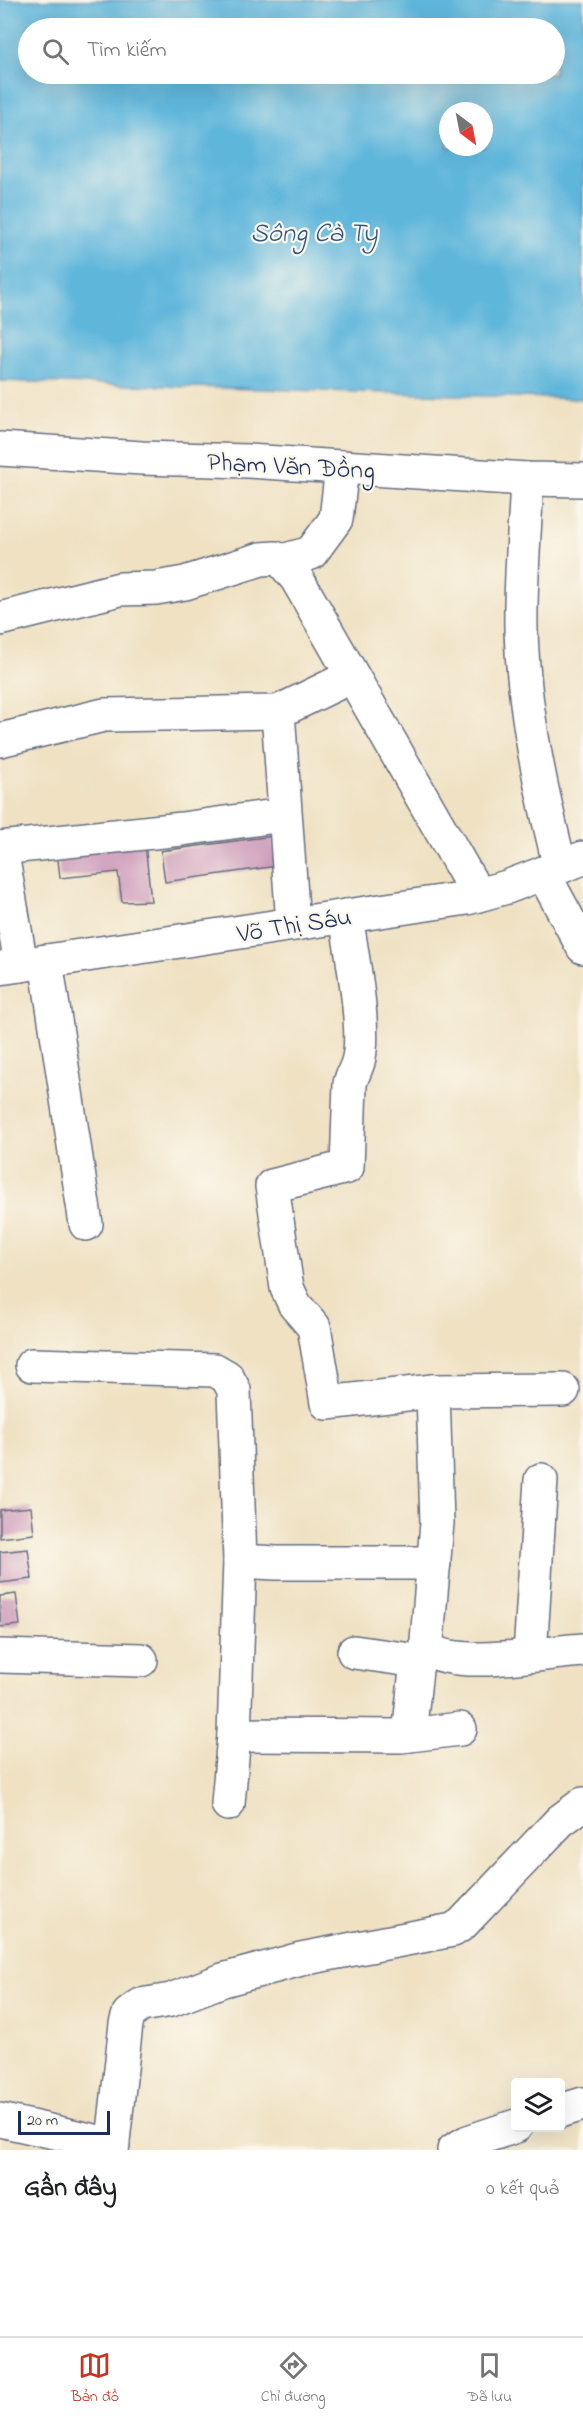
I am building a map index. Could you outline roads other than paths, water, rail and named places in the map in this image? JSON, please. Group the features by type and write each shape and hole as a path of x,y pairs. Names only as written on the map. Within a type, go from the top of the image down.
{"street":[{"name":"Phạm Văn Đồng","path":"0,449 527,479 583,480"},
{"path":"282,561 311,553 336,519 342,467"},
{"path":"527,479 521,627 523,668 543,801 583,947"},
{"path":"0,619 120,589 156,588 185,583 261,559 275,558 282,561 297,579 478,895"},
{"path":"0,740 104,715 278,712 352,676"},
{"path":"278,712 283,815 293,924"},
{"path":"86,1224 23,965 1,848 182,829 283,815"},
{"name":"Võ Thị Sáu","path":"23,965 478,895 562,866"},
{"path":"346,916 360,1024 358,1062 350,1084 347,1167 272,1186 287,1288 295,1305 314,1327 327,1403 433,1391 563,1390"},
{"path":"32,1365 214,1370 227,1377 234,1390 240,1561 234,1735 228,1803"},
{"path":"409,1735 427,1640 437,1523 433,1391"},
{"path":"530,1655 541,1480"},
{"path":"240,1561 434,1563"},
{"path":"354,1652 504,1659 583,1650"},
{"path":"0,1656 141,1660"},
{"path":"234,1735 409,1735 460,1729"},
{"path":"0,2120 112,2148 126,2024 134,2008 171,2000 222,1980 301,1959 453,1930 462,1924 560,1821 583,1804"},
{"path":"565,2110 583,2104"},
{"path":"454,2150 468,2142 511,2128"}],"water":[{"name":"Sông Cà Ty","path":"0,0 583,0 583,399 0,381"}]}
